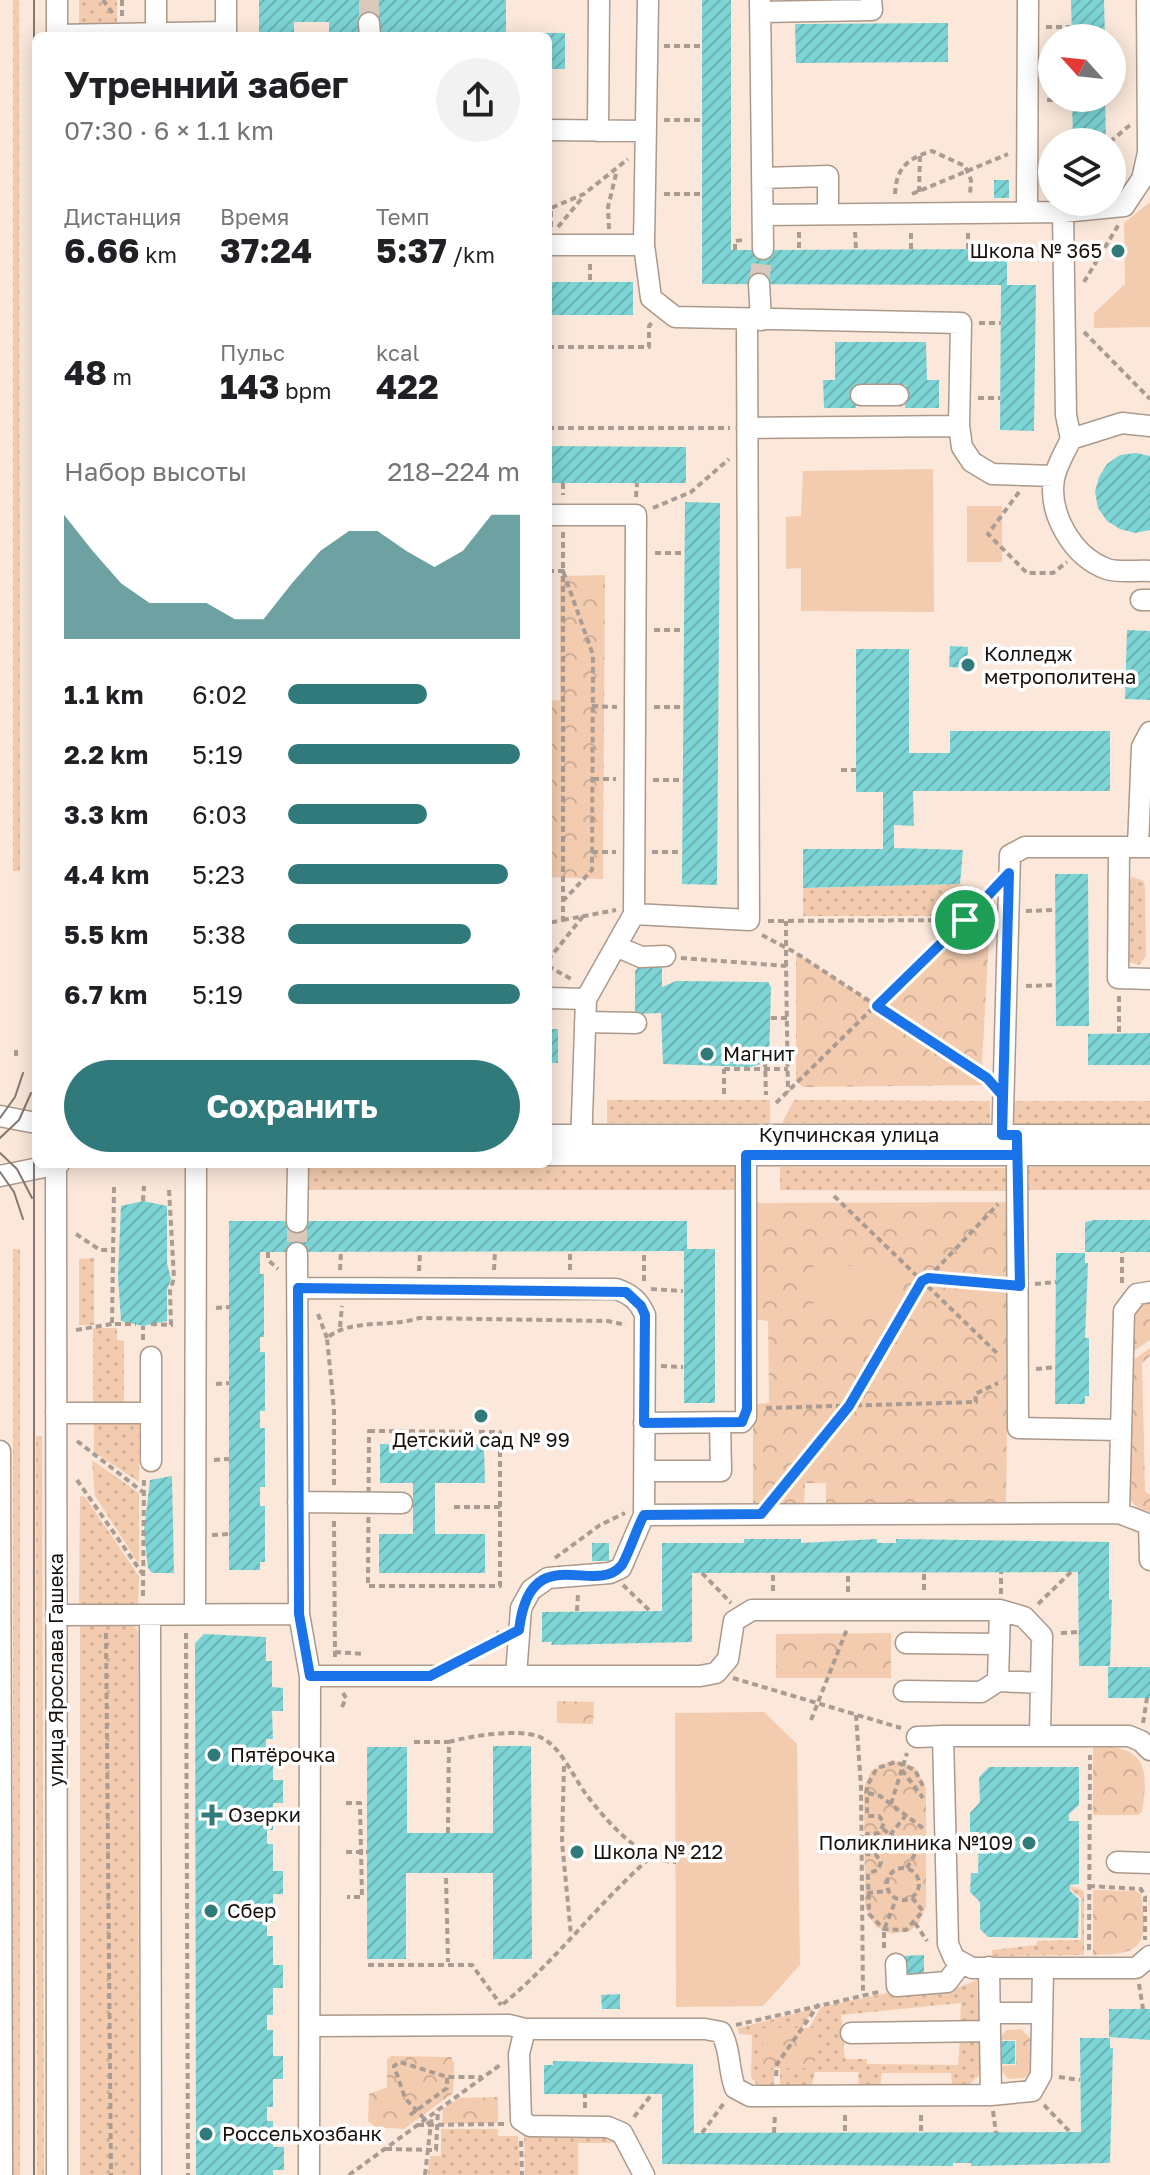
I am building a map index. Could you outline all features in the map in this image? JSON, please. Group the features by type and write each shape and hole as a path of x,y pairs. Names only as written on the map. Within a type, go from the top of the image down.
{"street":[{"path":"57,0 57,32"},
{"path":"156,0 156,32"},
{"path":"226,0 226,32"},
{"path":"598,131 599,0"},
{"path":"648,0 644,245 651,298 662,310 675,317 961,323 959,426 962,447 972,462 992,474 1054,476"},
{"path":"763,249 760,6 872,10 871,0"},
{"path":"1027,212 1028,0"},
{"path":"1126,203 1142,179 1148,153 1147,0"},
{"path":"552,130 646,131"},
{"path":"762,178 828,176 828,214"},
{"path":"763,215 1038,212"},
{"path":"1063,216 1066,415 1071,439 1054,476 1053,496 1058,517 1080,551 1107,569 1150,571"},
{"path":"552,240 644,245"},
{"path":"634,911 749,920 746,437 759,284"},
{"path":"880,395 880,427"},
{"path":"1071,439 1122,423 1150,426"},
{"path":"746,437 880,427 959,426"},
{"path":"556,515 636,515 634,911 586,999 580,1145"},
{"path":"1150,732 1142,747 1136,847 1119,979 1150,979"},
{"path":"1119,1430 1018,1428 1020,1286 1002,1095 1005,987 1010,855 1025,847 1136,847"},
{"path":"616,946 641,957 665,956"},
{"path":"552,998 586,999"},
{"path":"585,1022 636,1023"},
{"path":"0,1116 32,1122"},
{"name":"Купчинская улица","path":"552,1136 580,1145 1009,1145 1150,1135"},
{"name":"Купчинская улица","path":"552,1154 580,1145"},
{"path":"644,1423 742,1422 747,1409 746,1145"},
{"name":"Купчинская улица","path":"1009,1145 1150,1155"},
{"path":"0,1176 38,1168"},
{"name":"улица Ярослава Гашека","path":"57,1168 57,2175"},
{"path":"191,1613 196,1168"},
{"path":"297,1222 298,1168"},
{"path":"297,1253 299,1614 310,1676 309,2175"},
{"path":"298,1288 626,1292 641,1306 645,1315 645,1471 621,1568 610,1573 564,1575 538,1584 526,1597 519,1630 516,1676"},
{"path":"1119,1513 1124,1311 1137,1294 1150,1292"},
{"path":"151,1357 151,1461"},
{"path":"56,1413 150,1413"},
{"path":"645,1471 721,1471 720,1423"},
{"path":"0,1451 2,2175"},
{"path":"298,1502 402,1503"},
{"path":"636,1513 1119,1513 1149,1525 1150,1560"},
{"path":"310,1676 716,1673 728,1659 734,1621 752,1610 1000,1610 1024,1617 1042,1636 1040,1734"},
{"path":"998,1681 1000,1610"},
{"path":"56,1615 299,1614"},
{"path":"150,1616 151,2175"},
{"path":"906,1643 999,1644"},
{"path":"904,1691 981,1692 998,1681 1040,1683"},
{"path":"917,1737 1040,1734 1129,1736 1150,1750"},
{"path":"943,1736 948,1944 961,1964"},
{"path":"1117,1862 1150,1863"},
{"path":"961,1964 1043,1969 1136,1968 1145,1953"},
{"path":"896,1964 897,1986 947,1982 961,1964"},
{"path":"989,1967 991,2095"},
{"path":"311,2026 512,2020 705,2029 721,2032 728,2045 730,2073 735,2088 750,2096 991,2095 1032,2091 1041,2075 1043,1969"},
{"path":"851,2033 990,2022 1042,2013"},
{"path":"512,2020 519,2054 521,2120 530,2126 608,2127 622,2133 644,2175"}],"path":[{"path":"1028,27 1038,27"},
{"path":"648,46 702,46"},
{"path":"1028,100 1038,100"},
{"path":"552,208 584,194 617,168 646,131 702,120"},
{"path":"969,170 943,153 932,151 920,155 897,173 895,201 1029,146"},
{"path":"919,213 920,155"},
{"path":"608,207 617,168"},
{"path":"968,249 969,170"},
{"path":"552,238 584,194"},
{"path":"645,194 702,194"},
{"path":"1085,281 1120,218"},
{"path":"552,347 649,347 649,326 662,310"},
{"path":"1080,320 1083,331 1150,399"},
{"path":"552,428 746,437"},
{"path":"637,483 636,515 691,492 746,437"},
{"path":"563,483 556,515 563,571 563,920"},
{"path":"1002,516 988,534 1027,573 1053,573 1080,551"},
{"path":"636,553 684,553"},
{"path":"552,571 563,571"},
{"path":"563,571 593,655 592,870 563,901"},
{"path":"635,630 684,630"},
{"path":"841,770 856,770"},
{"path":"776,1103 788,1095 1009,873"},
{"path":"1008,911 1055,910"},
{"path":"552,922 585,915 634,911"},
{"path":"552,955 585,915"},
{"path":"965,920 749,920 751,930 785,947 987,1078 1002,1095"},
{"path":"786,921 788,1095"},
{"path":"665,956 786,966"},
{"path":"1119,979 1119,1034"},
{"path":"1005,987 1056,985"},
{"path":"771,1018 789,1018"},
{"path":"16,1050 16,1058"},
{"path":"765,1061 766,1095"},
{"path":"724,1094 724,1068 788,1069"},
{"path":"143,1201 144,1186"},
{"path":"112,1324 114,1187"},
{"path":"169,1190 168,1227 174,1278 170,1291 171,1325"},
{"path":"834,1196 925,1280 1003,1359"},
{"path":"761,1514 849,1406 925,1280 1005,1196"},
{"path":"113,1226 121,1226"},
{"path":"76,1234 100,1250 113,1250"},
{"path":"644,1251 645,1288 683,1291"},
{"path":"1121,1282 1122,1252"},
{"path":"925,1280 1020,1286 1056,1282"},
{"path":"335,1677 334,1409 327,1338 340,1327 401,1324 419,1318 608,1321 627,1325 632,1332"},
{"path":"76,1330 136,1324"},
{"path":"151,1324 196,1324"},
{"path":"747,1409 976,1402 975,1394 995,1387 1002,1378"},
{"path":"369,1431 500,1432 500,1507 500,1586 368,1586 369,1431"},
{"path":"77,1441 143,1492"},
{"path":"150,1616 142,1602 144,1473 151,1461"},
{"path":"77,1480 143,1574"},
{"path":"454,1507 500,1507"},
{"path":"538,1584 538,1573 548,1563 600,1525 636,1513"},
{"path":"1024,1617 1071,1572"},
{"path":"610,1573 650,1611"},
{"path":"702,1573 742,1614"},
{"path":"811,1720 847,1633 848,1573"},
{"path":"188,2175 186,1796 191,1613"},
{"path":"105,1615 111,2175"},
{"path":"458,1660 519,1630"},
{"path":"716,1673 911,1731 917,1737"},
{"path":"856,1715 867,1816 879,1816 883,1829 916,1853"},
{"path":"414,1742 449,1742 480,1734 539,1737 557,1751 588,1797 651,1857 663,1862 676,1862"},
{"path":"448,1833 449,1742"},
{"path":"1089,1958 1090,1745"},
{"path":"863,1995 864,1793 877,1768 891,1762 903,1763 918,1773 923,1790"},
{"path":"891,1804 903,1763"},
{"path":"564,1764 562,1842 571,1935"},
{"path":"902,1770 923,1798"},
{"path":"864,1793 880,1796 924,1829"},
{"path":"186,1796 195,1796"},
{"path":"346,1803 360,1803 364,1852 362,1897 347,1897"},
{"path":"890,1835 906,1815"},
{"path":"883,1829 867,1834 867,1854 876,1855 881,1862 878,1870 868,1873 869,1914 884,1929 899,1931 915,1923 923,1911 912,1898"},
{"path":"896,1899 889,1891 890,1874 907,1868 924,1842"},
{"path":"346,1852 364,1852"},
{"path":"368,1965 448,1962 472,1965 512,2020 535,1978 571,1935 651,1857"},
{"path":"907,1868 916,1873 920,1883 912,1898"},
{"path":"446,1878 448,1962"},
{"path":"1089,1886 1136,1888 1143,1892 1145,1953"},
{"path":"867,1893 889,1891"},
{"path":"896,1899 912,1898"},
{"path":"884,1929 896,1899"},
{"path":"915,1923 929,1943"},
{"path":"738,2024 885,1990"},
{"path":"777,2064 819,2004"},
{"path":"349,2175 519,2054"},
{"path":"431,2126 405,2098 394,2066 400,2062 410,2062 447,2077 483,2077"},
{"path":"410,2115 447,2088 447,2077"},
{"path":"702,2133 735,2088"},
{"path":"1032,2091 1070,2132"},
{"path":"622,2133 652,2094"},
{"path":"383,2149 436,2150 438,2109"},
{"path":"425,2175 432,2114"},
{"path":"416,2125 498,2126 521,2120 522,2175"}],"green space":[{"path":"13,0 19,0 20,871 13,871"},
{"path":"79,0 117,0 117,27 79,27"},
{"path":"1150,202 1150,327 1094,328 1094,313 1125,284 1124,223"},
{"path":"933,469 934,612 801,611 801,568 786,569 786,517 801,516 803,471"},
{"path":"967,506 1002,506 1002,562 967,562"},
{"path":"605,575 603,879 552,877 552,701 560,700 560,576"},
{"path":"1132,877 1144,881 1145,889 1146,956 1139,965 1129,962 1128,956 1129,884"},
{"path":"960,884 981,898 965,916 803,916 803,888"},
{"path":"965,920 990,920 982,1063 987,1085 803,1087 796,1081 796,953 877,1006"},
{"path":"607,1100 770,1100 770,1123 607,1123"},
{"path":"794,1100 990,1101 990,1124 782,1123"},
{"path":"1009,1101 1150,1101 1150,1124 1009,1124"},
{"path":"739,1166 739,1190 307,1190 306,1168"},
{"path":"780,1167 1010,1168 1010,1191 780,1190"},
{"path":"1029,1167 1150,1167 1150,1190 1025,1190"},
{"path":"1010,1202 1006,1503 826,1503 826,1483 805,1483 804,1505 753,1506 753,1404 769,1403 768,1321 753,1319 753,1203"},
{"path":"13,1249 20,1249 20,2175 13,2175"},
{"path":"94,1258 94,1325 79,1325 79,1259"},
{"path":"900,1264 901,1311 814,1314 812,1267"},
{"path":"1150,1300 1150,1340 1127,1356 1133,1316 1142,1304"},
{"path":"93,1328 117,1328 117,1340 124,1341 124,1407 93,1407"},
{"path":"1150,1348 1150,1356 1142,1363 1145,1491 1150,1495 1150,1512 1138,1508 1127,1497 1128,1364"},
{"path":"94,1421 139,1421 139,1482 94,1452"},
{"path":"36,1436 42,1436 44,2175 37,2175"},
{"path":"92,1460 139,1493 139,1564 95,1496"},
{"path":"80,1496 85,1497 139,1576 138,1604 133,1608 79,1607"},
{"path":"80,1623 132,1623 138,1632 139,2175 80,2175"},
{"path":"891,1633 891,1678 776,1678 776,1634"},
{"path":"557,1701 594,1702 593,1724 557,1723"},
{"path":"764,1712 797,1744 800,1965 763,2006 676,2007 675,1713"},
{"path":"1093,1746 1123,1749 1139,1761 1145,1781 1142,1812 1138,1815 1093,1815"},
{"path":"892,1760 915,1767 926,1788 926,1907 919,1923 910,1931 892,1934 876,1927 865,1907 864,1788 871,1771"},
{"path":"1071,1886 1084,1891 1084,1955 992,1956 992,1950 1036,1945 1037,1941 1081,1940 1081,1898 1071,1890"},
{"path":"1093,1890 1136,1891 1141,1894 1144,1925 1138,1944 1132,1949 1109,1955 1093,1955"},
{"path":"977,1980 979,2028 960,2028 961,2003 841,2015 845,2059 867,2059 867,2064 958,2065 960,2039 981,2038 982,2073 967,2086 952,2085 951,2073 882,2073 880,2086 859,2087 858,2072 815,2072 811,2088 780,2088 780,2068 815,2068 815,2028 809,2028 821,2007 892,1992 949,1991"},
{"path":"813,2009 802,2028 764,2028 763,2067 774,2068 774,2087 756,2084 751,2077 752,2035 739,2034 738,2028"},
{"path":"763,2028 815,2028 815,2068 763,2068"},
{"path":"1021,2029 1032,2040 1032,2070 1024,2078 1008,2079 998,2066 1016,2065 1016,2040 998,2040 1006,2030"},
{"path":"391,2056 451,2057 454,2063 453,2093 404,2129 375,2127 368,2121 369,2094 387,2087 387,2060"},
{"path":"498,2097 498,2123 442,2124 443,2109 459,2098"},
{"path":"441,2129 498,2129 498,2136 518,2136 520,2175 428,2175 430,2156 441,2156"},
{"path":"605,2135 618,2143 578,2143 578,2175 525,2175 524,2136"}],"building":[{"path":"259,0 506,0 506,32 380,32 380,23 359,22 359,32 329,32 329,22 294,22 294,32 259,32"},
{"path":"702,0 731,0 731,250 1007,249 1007,285 1036,285 1034,431 1000,430 1001,285 702,284"},
{"path":"1071,0 1104,0 1105,24 1072,24"},
{"path":"948,23 948,62 796,63 795,24"},
{"path":"552,33 565,33 565,69 552,69"},
{"path":"1072,112 1105,112 1106,128 1073,128"},
{"path":"994,180 1009,180 1009,198 994,198"},
{"path":"552,282 633,282 633,315 552,315"},
{"path":"835,342 926,342 927,380 939,380 939,408 905,408 906,385 856,386 856,408 824,408 823,380 835,380"},
{"path":"552,446 686,447 686,483 552,483"},
{"path":"1136,453 1150,456 1150,530 1135,533 1107,521 1098,508 1095,492 1107,464 1120,455"},
{"path":"685,502 720,503 717,885 682,884"},
{"path":"1127,630 1150,631 1150,700 1125,699"},
{"path":"950,646 968,647 967,668 949,667"},
{"path":"856,649 909,649 909,753 950,753 950,731 1110,731 1110,791 913,791 914,826 894,825 894,848 963,850 960,884 803,888 803,849 883,849 883,792 856,792"},
{"path":"1055,874 1088,874 1089,1026 1056,1026"},
{"path":"640,965 662,965 662,987 676,981 768,982 771,987 769,1061 751,1067 663,1064 661,1013 635,1014 635,971"},
{"path":"552,1029 558,1029 558,1063 552,1063"},
{"path":"1150,1033 1150,1065 1088,1065 1088,1034"},
{"path":"143,1201 167,1206 167,1263 171,1279 167,1290 167,1321 143,1326 121,1321 118,1276 121,1206"},
{"path":"1150,1220 1150,1252 1085,1252 1085,1222"},
{"path":"229,1221 687,1221 687,1249 715,1249 715,1403 684,1403 684,1251 260,1252 260,1274 264,1274 264,1337 260,1337 260,1352 265,1352 265,1411 260,1411 260,1428 265,1428 265,1487 260,1487 260,1506 265,1506 265,1562 260,1562 260,1570 229,1570"},
{"path":"1056,1253 1085,1253 1085,1263 1088,1263 1085,1338 1089,1338 1089,1396 1085,1396 1085,1404 1055,1404"},
{"path":"380,1444 484,1444 485,1483 435,1483 435,1534 485,1534 485,1573 379,1573 379,1534 413,1534 413,1483 380,1483"},
{"path":"172,1476 174,1573 152,1573 148,1568 144,1531 150,1480"},
{"path":"744,1539 801,1539 801,1543 877,1539 877,1543 896,1543 896,1539 1109,1542 1109,1599 1112,1600 1110,1666 1079,1666 1078,1572 692,1573 692,1642 551,1645 552,1642 542,1642 542,1612 662,1611 662,1543 744,1543"},
{"path":"592,1543 609,1543 609,1561 592,1561"},
{"path":"204,1634 266,1637 266,1661 272,1661 272,1687 283,1688 283,1711 272,1711 273,1739 266,1739 266,1753 273,1753 273,1780 283,1780 283,1803 273,1803 273,1830 267,1830 267,1844 273,1844 273,1871 283,1871 283,1894 273,1894 273,1922 267,1922 267,1936 273,1936 273,1965 283,1965 283,1988 273,1988 273,2015 267,2015 267,2030 273,2030 273,2056 283,2056 283,2079 273,2079 273,2107 267,2107 267,2121 273,2121 273,2147 284,2147 284,2170 273,2170 273,2175 196,2175 195,1643"},
{"path":"1108,1667 1150,1667 1150,1698 1108,1698"},
{"path":"493,1746 531,1746 532,1959 493,1959 493,1873 406,1873 406,1959 367,1959 367,1747 407,1747 407,1833 493,1833"},
{"name":"Поликлиника №109","path":"989,1767 1079,1767 1079,1805 1069,1814 1069,1821 1079,1821 1079,1884 1070,1885 1070,1891 1079,1899 1078,1938 988,1937 980,1929 980,1902 970,1892 971,1873 978,1873 979,1832 970,1832 970,1813 980,1802 979,1777"},
{"path":"924,1955 924,1976 903,1977 902,1956"},
{"path":"620,1994 620,2009 602,2009 601,1995"},
{"path":"1109,2009 1150,2009 1150,2040 1109,2037"},
{"path":"1080,2038 1110,2038 1110,2048 1113,2048 1110,2163 971,2166 971,2163 953,2163 953,2166 662,2164 662,2094 544,2094 544,2065 553,2065 553,2061 693,2064 694,2133 1081,2132"},
{"path":"1000,2041 1015,2041 1015,2064 1000,2064"}],"tunnel":[{"path":"369,0 369,23"},
{"path":"759,284 763,249"},
{"path":"297,1222 297,1253"}],"tram line":[{"path":"34,0 34,32"},
{"path":"0,1118 15,1097 23,1073"},
{"path":"0,1138 19,1120 31,1093"},
{"path":"0,1153 17,1169 32,1198"},
{"path":"34,1168 34,2175"},
{"path":"0,1172 14,1192 23,1219"}],"place":[{"name":"Школа № 365","path":"1118,251"},
{"name":"Колледж метрополитена","path":"968,665"},
{"name":"Магнит","path":"707,1054"},
{"name":"Детский сад № 99","path":"481,1416"},
{"name":"Пятёрочка","path":"214,1755"},
{"name":"Озерки","path":"212,1815"},
{"name":"Поликлиника №109","path":"1029,1843"},
{"name":"Школа № 212","path":"577,1852"},
{"name":"Сбер","path":"211,1911"},
{"name":"Россельхозбанк","path":"206,2134"}],"route":[{"path":"965,920 877,1006 987,1078 1002,1095 1002,1135 1017,1135 1020,1286 928,1278 922,1281 849,1406 761,1514 644,1515 629,1543 621,1568 610,1573 548,1578 526,1597 521,1608 519,1630 430,1676 310,1676 299,1614 298,1288 616,1289 626,1292 641,1306 645,1315 644,1423 742,1422 747,1409 746,1155 1017,1155 1017,1135 1002,1135 1002,1095 1002,1044 1009,873 965,920"}]}
